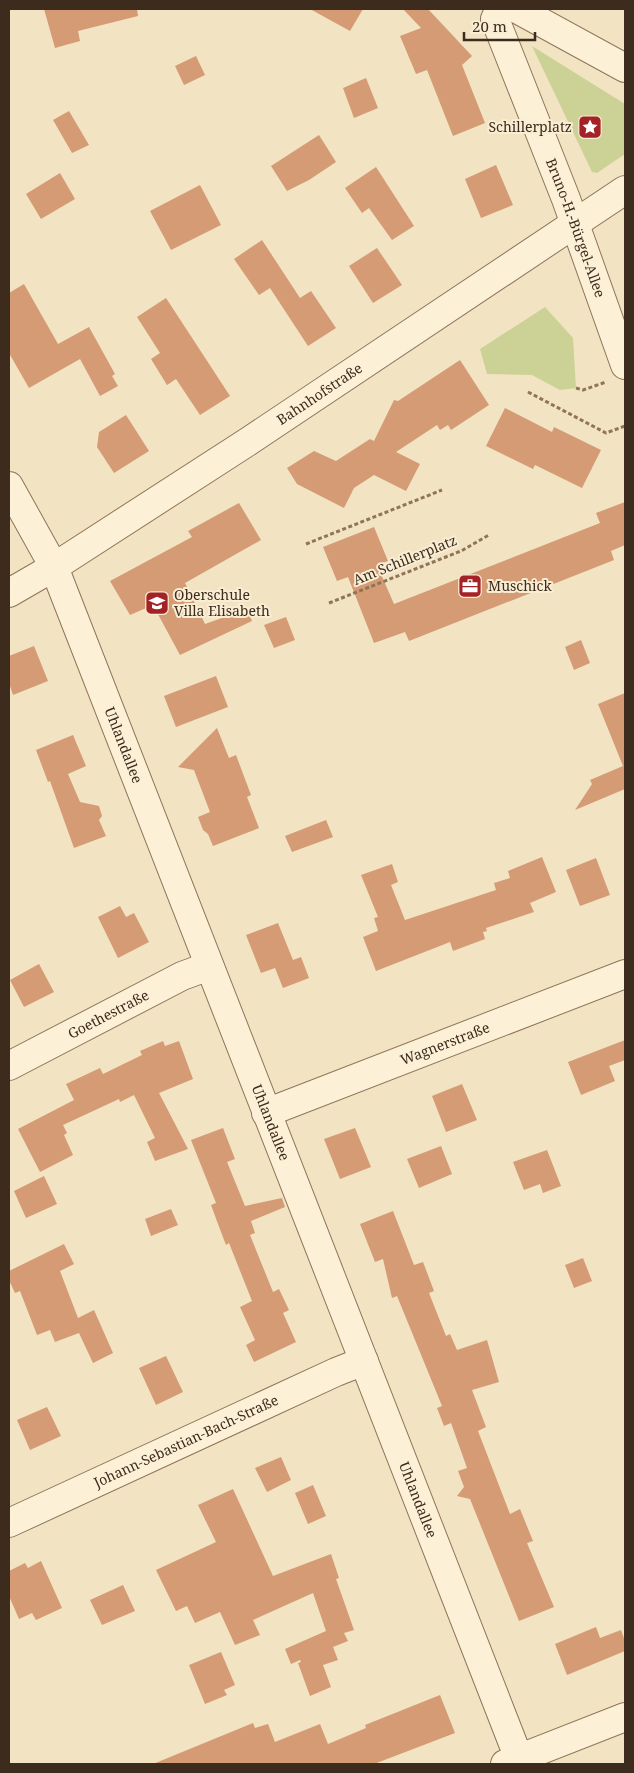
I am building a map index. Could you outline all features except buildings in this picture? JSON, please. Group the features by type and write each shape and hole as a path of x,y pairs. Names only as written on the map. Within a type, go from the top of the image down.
{"street":[{"name":"Bruno-H.-Bürgel-Allee","path":"500,9 495,19 574,223 617,373"},
{"path":"517,9 625,68"},
{"name":"Bahnhofstraße","path":"9,593 54,567 278,421 625,190"},
{"name":"Uhlandallee","path":"9,486 54,567 364,1361 515,1763"},
{"name":"Goethestraße","path":"9,1066 182,976 209,966"},
{"name":"Wagnerstraße","path":"266,1113 625,974"},
{"name":"Johann-Sebastian-Bach-Straße","path":"9,1523 336,1372 364,1361"},
{"path":"515,1763 625,1718"}],"path":[{"path":"576,388 582,390 617,373"},
{"path":"528,392 606,433 625,426"},
{"path":"306,544 442,490"},
{"name":"Am Schillerplatz","path":"328,603 461,551 489,535"}],"green space":[{"path":"532,46 625,104 625,154 597,173 592,172"},
{"path":"545,307 573,338 576,388 560,390 532,375 487,374 480,349"}],"place":[{"name":"Schillerplatz","path":"590,127"},
{"name":"Muschick","path":"470,586"},
{"name":"Oberschule Villa Elisabeth","path":"157,603"}]}
